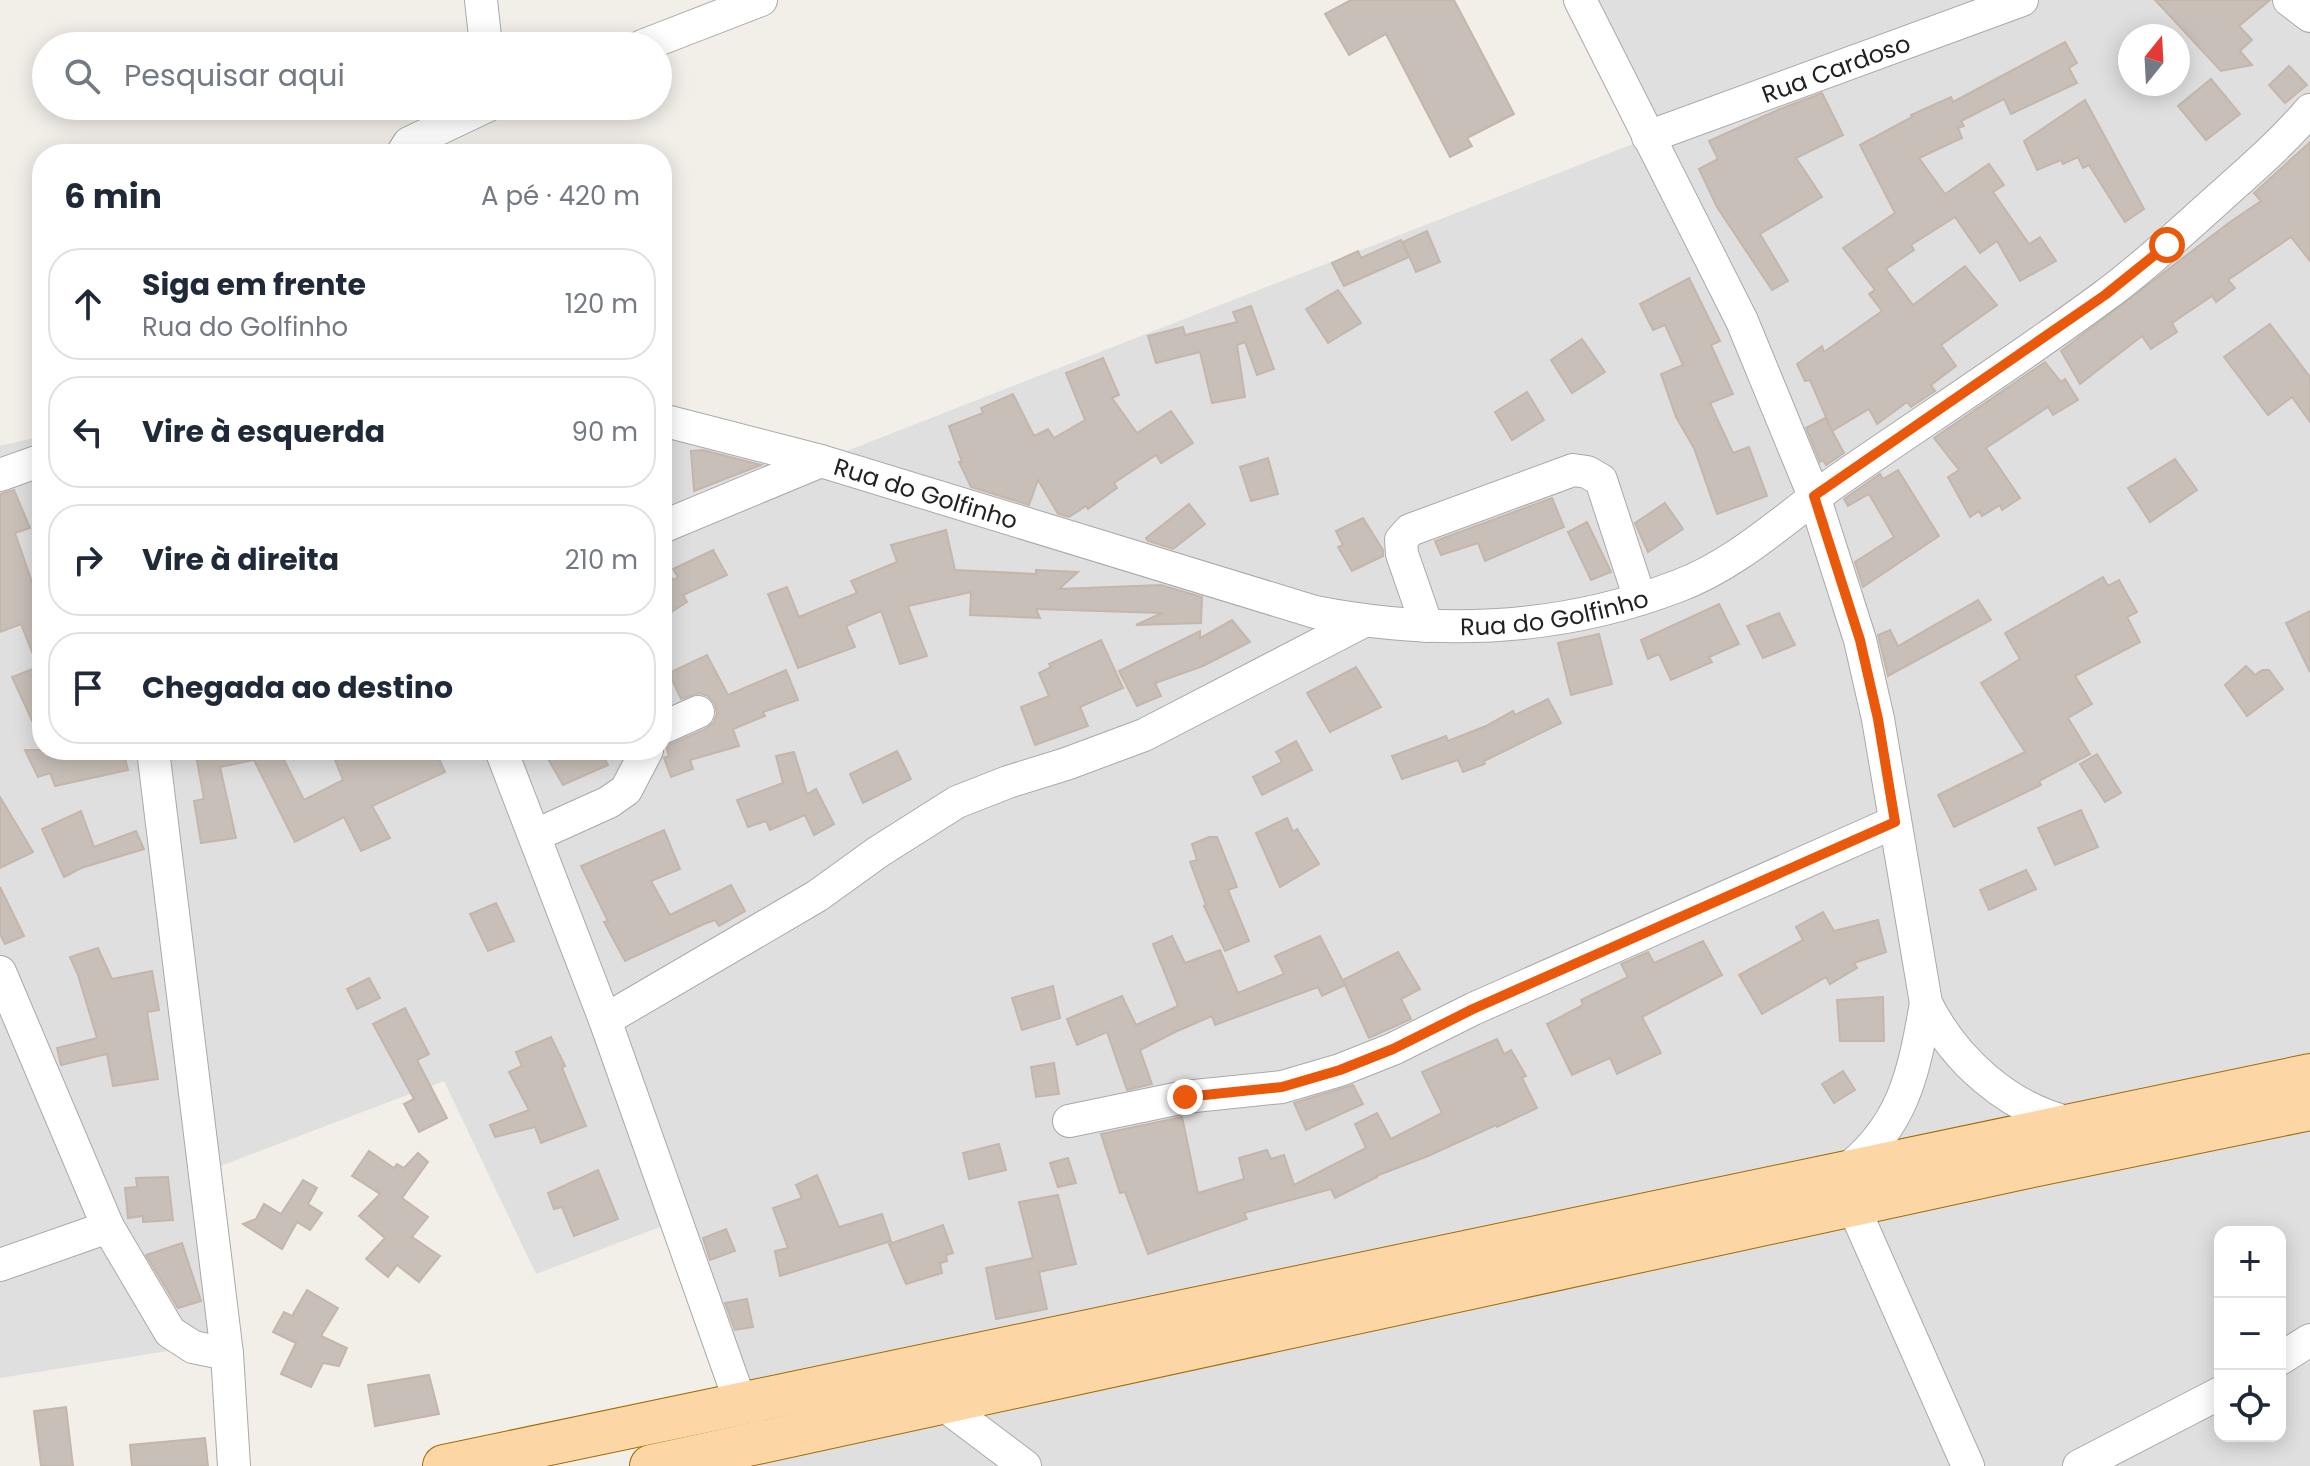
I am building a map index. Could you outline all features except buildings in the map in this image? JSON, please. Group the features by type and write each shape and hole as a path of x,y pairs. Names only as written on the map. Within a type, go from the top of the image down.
{"main road":[{"path":"651,1466 727,1458 940,1402 1847,1189 2071,1123 2310,1075"},
{"path":"444,1466 741,1404 1847,1189 2310,1109"}],"street":[{"path":"481,0 484,32"},
{"path":"672,34 761,0"},
{"path":"1580,0 1742,321 1814,496 1860,640 1878,719 1926,1003 1939,1029 1986,1079 2020,1104 2050,1118 2071,1123"},
{"name":"Rua Cardoso","path":"1648,137 2022,0"},
{"path":"2289,0 2310,16"},
{"name":"Rua do Golfinho","path":"672,423 821,461 1315,612 1364,621 1427,626 1480,628 1546,622 1611,609 1681,585 1741,552 1814,496 2105,295 2223,195 2310,110"},
{"path":"408,144 457,120"},
{"path":"672,523 821,461"},
{"path":"0,475 32,464"},
{"path":"1427,626 1402,554 1401,540 1410,530 1573,470 1587,472 1601,480 1640,599"},
{"path":"605,1020 817,896 890,844 957,802 1144,735 1364,621"},
{"path":"672,724 698,712"},
{"path":"154,760 227,1354 234,1466"},
{"path":"505,760 605,1020 741,1404"},
{"path":"536,835 609,802 626,790 642,760"},
{"path":"1069,1121 1185,1097 1282,1087 1340,1070 1895,822"},
{"path":"0,972 108,1227 170,1332 193,1347 227,1354"},
{"path":"1926,1003 1905,1096 1886,1131 1863,1157 1847,1189 1968,1466"},
{"path":"0,1265 108,1227"},
{"path":"2286,1355 2310,1340"},
{"path":"2079,1466 2214,1396"},
{"path":"940,1402 1025,1466"}],"shaded area":[{"path":"1580,0 2310,0 2310,1075 741,1404 676,1221 536,1274 444,1081 205,1172 227,1354 193,1347 0,1378 0,446 32,438 32,760 672,760 672,423 821,461 1648,138"},
{"path":"2310,1109 2310,1466 729,1466"}],"route":[{"path":"1185,1097 1282,1087 1340,1070 1393,1049 1473,1009 1895,822 1878,719 1860,640 1814,496 2105,295 2167,245"}]}
